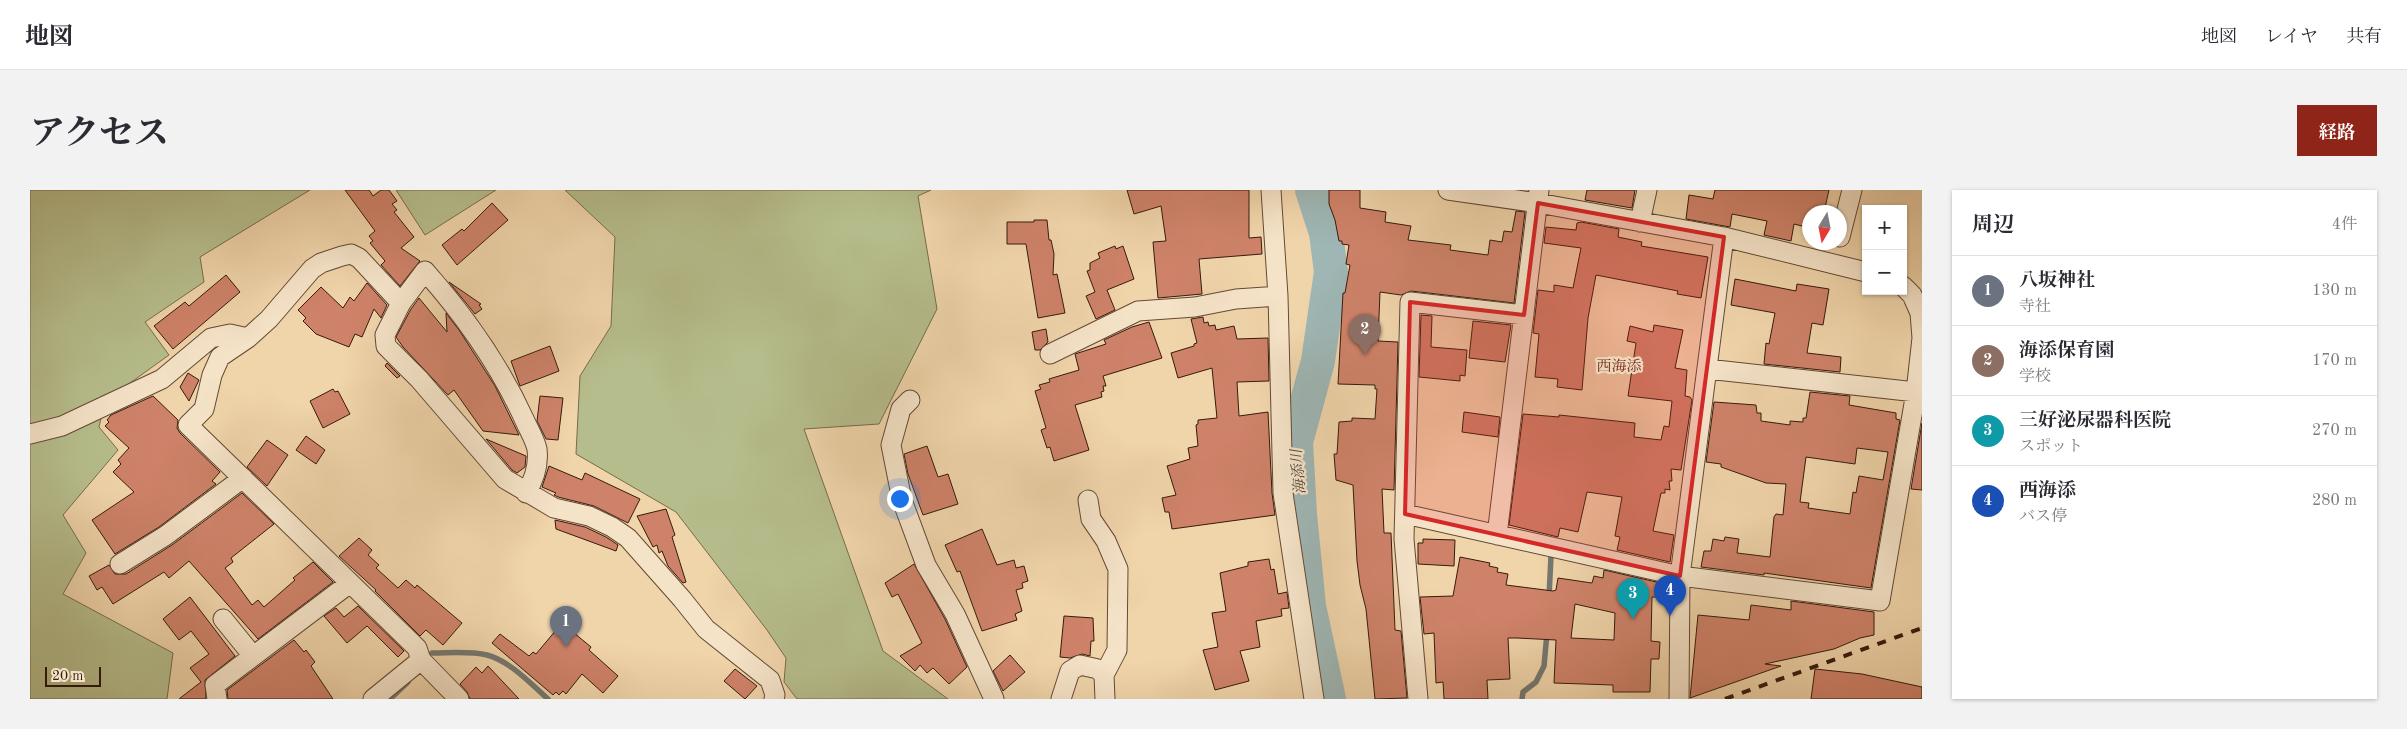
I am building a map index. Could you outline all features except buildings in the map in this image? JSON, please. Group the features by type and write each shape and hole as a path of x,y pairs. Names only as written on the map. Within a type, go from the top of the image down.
{"street":[{"path":"1271,190 1278,296 1283,493 1314,699"},
{"path":"1448,190 1539,197 1640,222 1724,237 1862,271"},
{"path":"1640,222 1647,190"},
{"path":"1847,210 1852,190"},
{"path":"1497,535 1539,197"},
{"path":"1679,699 1680,576 1724,237"},
{"path":"1832,264 1836,250"},
{"path":"401,302 359,258 351,254 321,263 302,279 287,300 248,338 220,356 212,375 204,410 188,425 417,648 421,660 459,699"},
{"path":"526,493 532,484 537,464 537,448 495,361 442,290 424,271 401,302 385,335 386,346 420,380 505,479 526,493 554,508 589,516 612,527 628,538 706,629 770,680 775,695 774,699"},
{"path":"1405,514 1680,576 1880,601 1916,392 1922,338 1920,313 1912,295 1907,290"},
{"path":"1050,354 1138,311 1196,307 1236,299 1278,296"},
{"path":"1418,699 1404,539 1410,302 1524,315"},
{"path":"30,434 62,426 162,379 211,338 230,334 248,338"},
{"path":"1707,369 1916,392"},
{"path":"910,400 901,409 891,445 902,500 926,565 954,614 994,699"},
{"path":"120,564 165,536 243,478"},
{"path":"1088,500 1091,519 1106,540 1118,569 1118,650 1104,675 1105,699"},
{"path":"217,699 214,685 350,583"},
{"path":"223,619 253,656"},
{"path":"373,699 421,660"},
{"path":"1060,699 1070,671 1080,665 1098,669 1104,675"}],"highlighted area":[{"path":"1538,203 1724,237 1680,576 1405,514 1410,302 1524,315"}],"green space":[{"path":"30,190 310,190 200,257 204,282 145,322 169,355 105,401 99,427 118,450 63,515 86,553 63,594 173,653 167,699 30,699"},
{"path":"396,190 496,190 425,235"},
{"path":"565,190 931,190 918,196 937,309 879,424 804,429 883,651 948,699 797,699 784,682 786,658 767,630 676,512 576,454 580,376 611,326 615,237"}],"water":[{"path":"1319,631 1334,699 1324,699 1311,634"}],"waterway":[{"name":"海添川","path":"1312,190 1326,233 1331,272 1318,361 1296,442 1300,514 1309,606 1329,699"},
{"path":"1549,597 1551,556"},
{"path":"1522,699 1523,692 1536,682 1544,666 1547,633"},
{"path":"432,653 474,653 496,658 520,674 548,699"},
{"path":"390,699 408,682"}],"railway":[{"path":"1725,699 1922,628"}],"place":[{"name":"海添保育園","path":"1365,355"},
{"name":"西海添","path":"1670,616"},
{"name":"三好泌尿器科医院","path":"1633,619"},
{"name":"八坂神社","path":"566,647"}],"district":[{"name":"西海添","path":"1619,366"}]}
